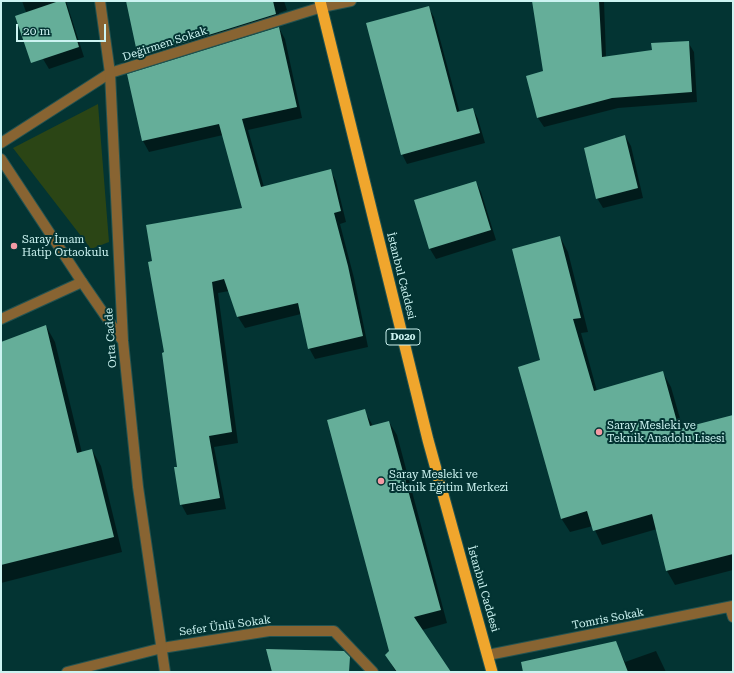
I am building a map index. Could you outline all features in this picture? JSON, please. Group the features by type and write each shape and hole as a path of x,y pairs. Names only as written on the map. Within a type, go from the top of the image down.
{"highway":[{"name":"İstanbul Caddesi","path":"321,4 428,440 492,672"}],"street":[{"name":"Orta Cadde","path":"100,1 110,73 122,341 138,487 165,672"},
{"name":"Değirmen Sokak","path":"1,143 110,73 321,4 352,1"},
{"path":"1,159 122,341"},
{"path":"1,319 82,282"},
{"name":"Tomris Sokak","path":"488,655 731,607"},
{"path":"731,607 733,617"},
{"name":"Sefer Ünlü Sokak","path":"67,672 162,648 269,631 334,631 373,672"}],"green space":[{"path":"98,104 109,242 91,249 13,148"}],"building":[{"path":"59,1 65,1 79,47 31,63 15,16"},
{"path":"126,1 273,1 276,14 138,57"},
{"path":"532,1 599,1 602,57 652,50 651,43 689,41 692,92 612,98 537,118 526,76 543,71"},
{"path":"429,6 457,112 473,108 480,133 401,155 366,23"},
{"path":"279,27 297,107 242,119 261,187 331,169 341,211 334,213 348,266 363,336 308,349 298,303 237,317 224,279 212,282 232,432 209,436 220,498 180,505 174,467 177,467 162,353 164,352 148,262 152,261 146,225 242,208 219,124 142,141 127,74"},
{"path":"625,135 638,188 596,199 584,148"},
{"path":"476,181 491,230 429,249 414,200"},
{"path":"560,236 581,318 573,319 594,391 663,371 679,429 733,415 733,554 666,571 652,514 593,531 587,511 561,519 518,367 540,360 512,249"},
{"path":"46,325 77,453 92,449 114,537 1,565 1,342"},
{"path":"365,409 370,426 389,421 441,610 414,617 451,672 397,672 385,655 389,651 327,420"},
{"path":"616,641 628,672 523,672 521,662"},
{"path":"266,649 344,651 350,657 349,672 272,672"}],"place":[{"name":"Saray İmam Hatip Ortaokulu","path":"14,246"},
{"name":"Saray Mesleki ve Teknik Anadolu Lisesi","path":"599,432"},
{"name":"Saray Mesleki ve Teknik Eğitim Merkezi","path":"381,481"}]}
